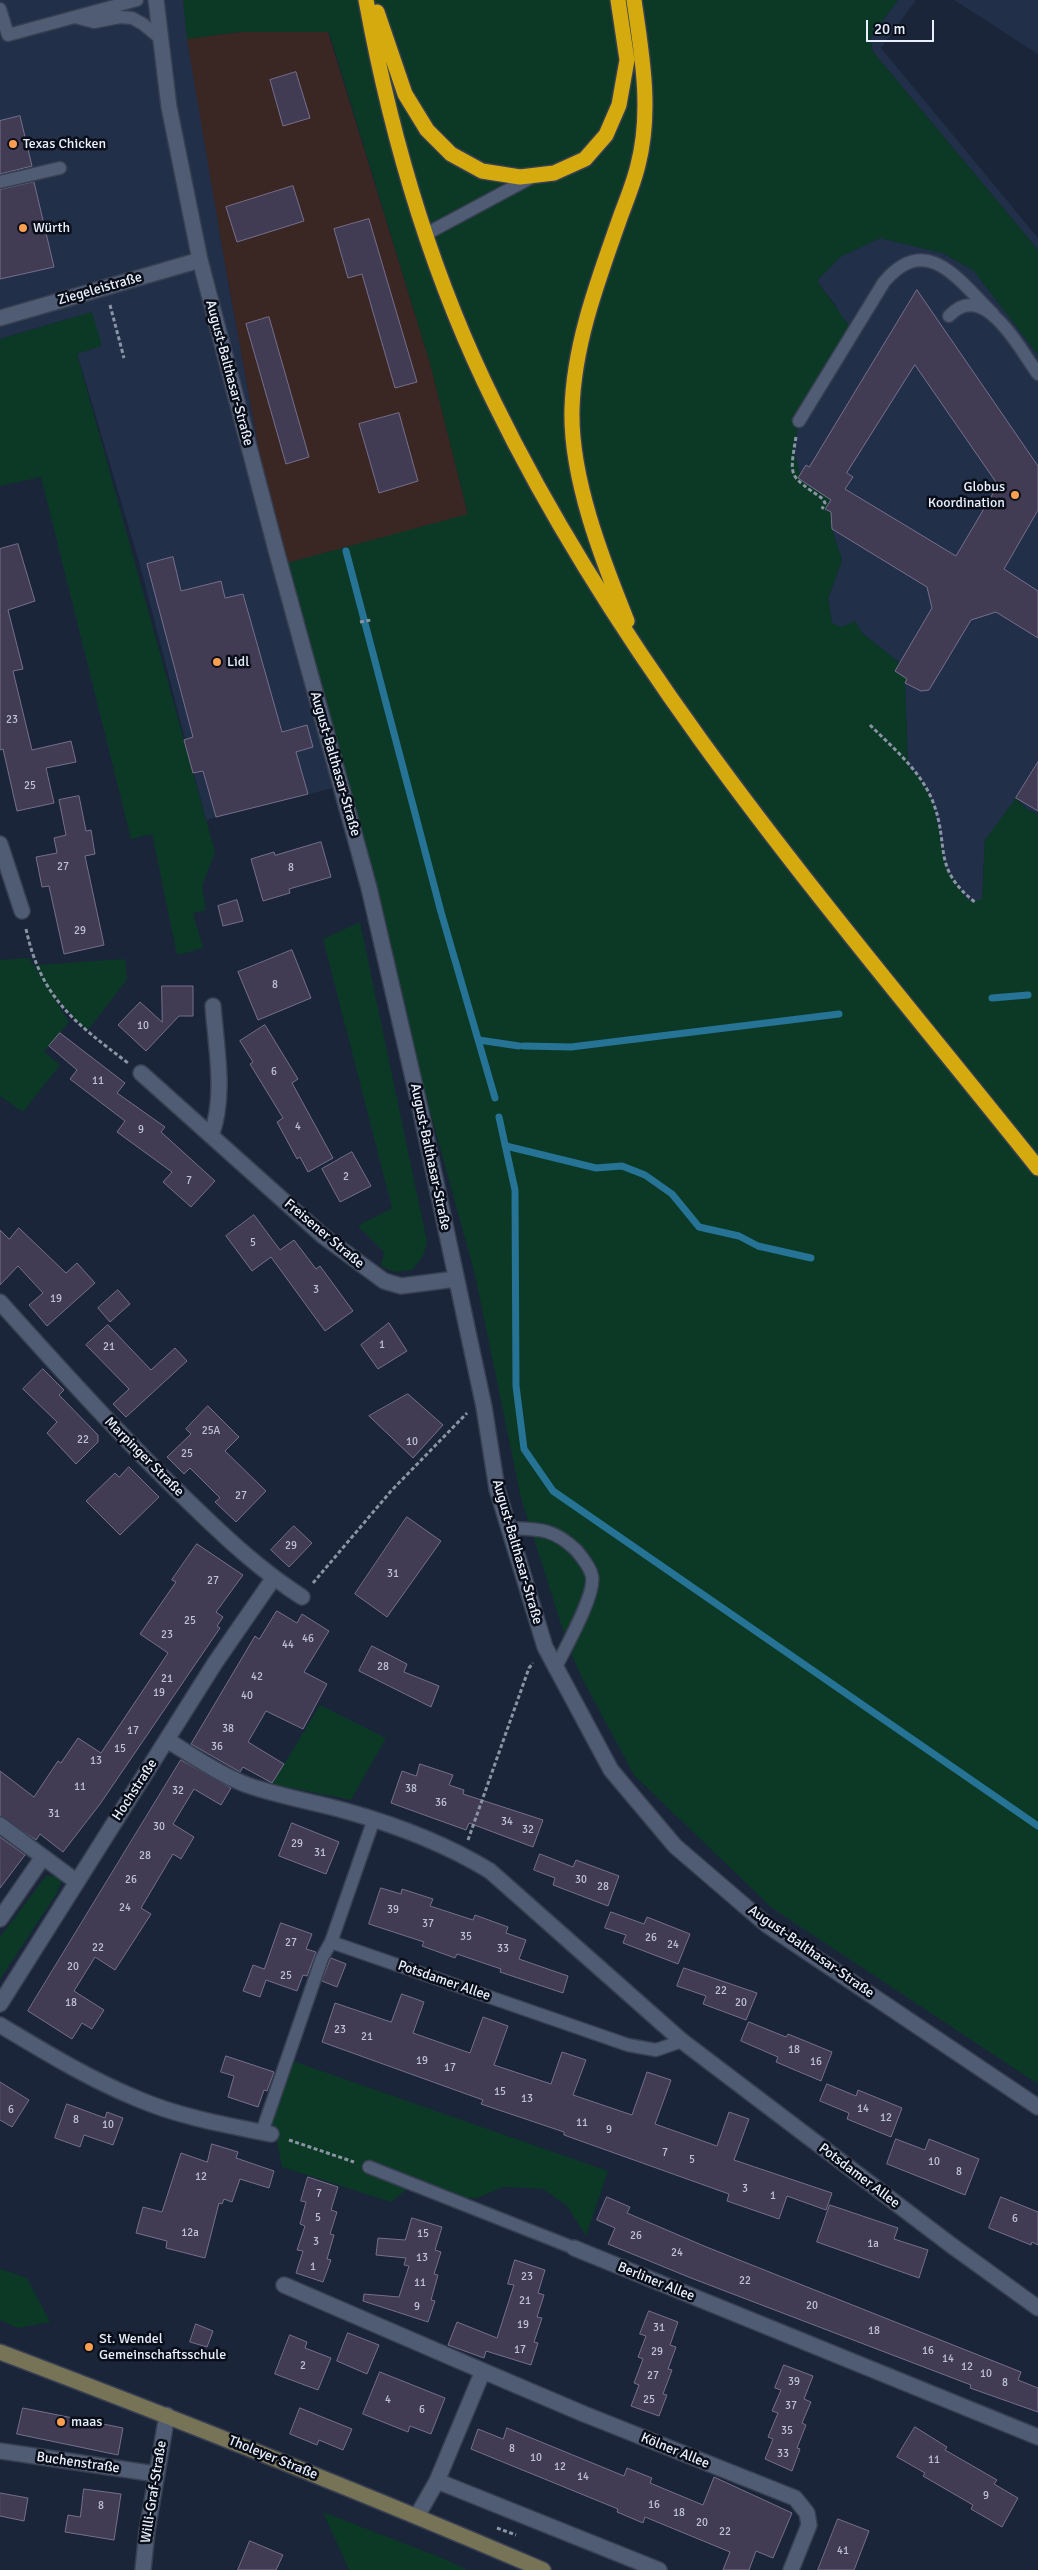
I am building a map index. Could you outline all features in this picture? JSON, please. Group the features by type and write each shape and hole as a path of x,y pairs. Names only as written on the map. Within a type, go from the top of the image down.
{"highway":[{"path":"366,0 378,68 426,234 464,334 494,403 584,569 665,690 778,842 1038,1168"},
{"path":"374,0 384,38 405,94 427,130 451,154 482,171 520,177 554,173 585,160 606,135 619,105 627,60 618,0"},
{"path":"634,0 645,77 645,119 640,156 585,325 575,372 572,411 576,452 586,501 606,570 629,626 665,690"}],"main road":[{"name":"Tholeyer Straße","path":"0,2352 167,2415 417,2516 543,2570"}],"street":[{"name":"August-Balthasar-Straße","path":"156,0 169,107 200,260 273,541 369,888 484,1407 497,1489 545,1647 555,1669 611,1770 675,1846 767,1924 1038,2107"},
{"name":"Ziegeleistraße","path":"0,318 200,260"},
{"path":"0,844 22,911"},
{"path":"211,1136 218,1110 218,1061 213,1006"},
{"name":"Freisener Straße","path":"141,1073 323,1236 384,1281 401,1286 456,1279"},
{"name":"Marpinger Straße","path":"0,1302 113,1427 248,1558 273,1579 302,1597"},
{"name":"Hochstraße","path":"0,2004 215,1663 273,1579"},
{"name":"Potsdamer Allee","path":"167,1740 210,1766 246,1784 292,1799 374,1819 463,1854 508,1886 682,2041 943,2239 1038,2308"},
{"path":"0,1825 77,1882"},
{"path":"0,1919 43,1858"},
{"path":"0,2025 53,2058 139,2100 195,2118 266,2133"},
{"name":"Berliner Allee","path":"574,2248 1038,2437"},
{"name":"Kölner Allee","path":"284,2285 584,2414 795,2498 807,2513 809,2525 792,2570"},
{"path":"417,2516 437,2482 483,2371"},
{"name":"Willi-Graf-Straße","path":"143,2570 156,2474 167,2415"},
{"name":"Buchenstraße","path":"0,2452 156,2474"},
{"path":"437,2482 659,2570"}],"lane":[{"path":"1,11 8,35 137,0"},
{"path":"75,17 94,22 120,17 132,18 143,24 160,39"},
{"path":"0,182 60,168"},
{"path":"426,234 536,175"},
{"path":"799,421 884,282 895,269 911,260 928,260 942,265 993,314 1038,374"},
{"path":"949,316 958,307 965,305 979,307 993,314"},
{"path":"509,1528 543,1529 564,1538 583,1557 592,1577 586,1604 555,1669"},
{"path":"266,2133 322,1958 331,1942 374,1819"},
{"name":"Potsdamer Allee","path":"331,1942 628,2045 656,2050 682,2041"},
{"name":"Berliner Allee","path":"369,2166 574,2248"}],"path":[{"path":"105,287 124,358"},
{"path":"799,421 792,474 796,480 824,499 825,503 822,509"},
{"path":"360,622 370,620"},
{"path":"870,725 922,780 933,803 947,870 962,892 976,903"},
{"path":"22,911 31,952 42,980 59,1004 87,1031 141,1073"},
{"path":"302,1597 391,1491 431,1449 464,1415 484,1407"},
{"path":"463,1854 529,1668 545,1647"},
{"path":"266,2133 369,2166"}],"shaded area":[{"path":"0,0 183,0 223,253 280,565 341,786 206,820 140,565 67,319 0,339"},
{"path":"898,0 916,0 881,48 1038,238 1038,250 873,52 870,39"},
{"path":"954,0 1038,0 1038,54"},
{"path":"239,32 328,32 430,363 468,515 280,565 223,253 187,39"},
{"name":"Globus Koordination","path":"880,238 943,253 974,271 1038,355 1038,814 1027,809 1017,798 985,840 982,900 968,900 947,870 933,803 922,780 908,765 905,683 907,679 895,671 900,663 862,633 855,621 842,628 832,623 828,599 842,560 825,509 830,500 801,480 794,451 799,421 837,307 817,281 840,257"}],"green space":[{"path":"183,0 898,0 870,38 873,52 1038,250 1038,355 974,271 943,253 880,238 840,257 817,281 853,331 799,421 794,451 801,480 831,500 826,509 831,512 832,529 842,560 828,599 832,623 842,627 855,621 862,633 900,663 895,671 907,679 905,684 908,765 922,780 933,803 947,870 968,900 982,900 985,840 1016,798 1027,809 1038,814 1038,2084 772,1908 634,1775 584,1682 569,1649 521,1498 475,1275 280,565 468,514 430,363 329,32 239,32 187,39"},
{"path":"92,312 102,346 77,354 215,852 202,887 206,910 193,913 203,948 177,955 152,834 131,839 41,477 0,486 0,339"},
{"path":"360,922 427,1242 423,1256 412,1270 394,1272 381,1266 384,1252 358,1226 392,1208 323,939"},
{"path":"29,958 40,975 36,965 125,959 127,980 87,1031 52,994 69,1022 44,1052 60,1065 23,1112 0,1096 0,960"},
{"path":"320,1705 386,1738 351,1800 272,1784"},
{"path":"46,1876 56,1876 61,1882 57,1893 0,1979 0,1937"},
{"path":"287,2059 608,2171 586,2236 567,2206 543,2189 504,2187 477,2198 450,2199 413,2184 391,2202 282,2167 276,2136 265,2124"},
{"path":"0,2269 27,2278 50,2322 18,2328 0,2320"},
{"path":"323,2512 447,2560 467,2570 349,2570"}],"building":[{"path":"296,72 310,118 283,126 270,80"},
{"name":"Texas Chicken","path":"20,116 32,166 0,174 0,121"},
{"name":"Würth","path":"34,182 54,267 0,279 0,190"},
{"path":"293,186 304,221 237,242 226,207"},
{"path":"369,219 417,382 395,388 362,274 348,278 334,229"},
{"name":"Globus Koordination","path":"917,290 1038,466 1038,510 1004,569 1038,591 1038,638 996,612 971,620 929,690 921,691 905,683 907,679 895,671 932,608 927,587 832,529 831,512 825,509 831,500 798,478 806,465 809,467","holes":["915,365 998,485 956,556 845,489 853,477 847,473"]},
{"path":"269,317 309,457 286,464 246,324"},
{"path":"399,413 418,481 379,493 359,424"},
{"path":"18,544 35,601 8,610 23,669 13,671 32,750 71,741 76,762 46,768 54,803 17,811 3,749 0,750 0,549"},
{"name":"Lidl","path":"173,557 181,591 221,581 225,598 243,594 282,732 307,725 313,747 296,752 308,794 216,817 203,771 193,773 184,740 193,737 147,564"},
{"path":"1038,762 1038,811 1016,798"},
{"path":"79,796 86,831 91,830 95,854 85,856 104,945 64,954 49,886 42,887 36,857 57,853 54,838 66,835 59,800"},
{"path":"321,842 331,877 289,889 290,893 263,901 251,859 274,852 275,855"},
{"path":"237,900 243,921 223,926 218,906"},
{"path":"292,950 311,998 258,1020 238,972"},
{"path":"162,986 193,986 193,1016 179,1016 146,1051 118,1025 140,1002 162,1022"},
{"path":"265,1025 298,1079 292,1083 333,1158 308,1172 300,1157 297,1159 277,1122 283,1118 250,1064 253,1062 240,1041"},
{"path":"60,1033 125,1083 117,1093 165,1127 161,1132 215,1181 191,1207 163,1182 172,1172 117,1132 125,1121 70,1079 77,1070 49,1046"},
{"path":"352,1152 371,1186 340,1202 322,1169"},
{"path":"254,1215 280,1250 294,1240 316,1269 320,1266 353,1311 325,1331 271,1257 252,1271 226,1236"},
{"path":"19,1228 66,1273 77,1263 95,1283 47,1326 29,1305 43,1293 18,1266 0,1285 0,1230 9,1239"},
{"path":"118,1290 130,1304 110,1322 98,1308"},
{"path":"389,1323 407,1351 378,1369 361,1345"},
{"path":"108,1325 151,1370 175,1348 187,1361 126,1417 113,1404 129,1389 86,1345"},
{"path":"43,1369 64,1390 59,1395 98,1435 98,1442 76,1464 47,1433 57,1422 23,1389"},
{"path":"408,1394 443,1425 413,1458 369,1416"},
{"path":"208,1406 239,1437 225,1451 266,1491 236,1522 215,1502 220,1498 190,1468 184,1474 167,1457 191,1434 186,1429"},
{"path":"129,1467 159,1497 120,1535 86,1501 115,1473 119,1477"},
{"path":"407,1517 441,1541 387,1617 355,1594"},
{"path":"294,1526 312,1543 289,1567 271,1550"},
{"path":"197,1544 243,1575 216,1612 223,1617 217,1626 220,1628 100,1804 63,1852 40,1834 36,1840 0,1816 0,1771 34,1797 58,1761 61,1763 78,1738 101,1753 168,1653 140,1634 176,1582 172,1580"},
{"path":"277,1611 297,1623 302,1614 329,1631 304,1672 327,1684 303,1729 266,1711 248,1742 284,1764 272,1783 243,1767 240,1772 191,1744 255,1636 259,1639"},
{"path":"372,1646 407,1664 404,1672 439,1686 431,1707 359,1671"},
{"path":"181,1760 231,1788 221,1805 194,1789 173,1824 194,1837 181,1859 173,1854 141,1908 151,1914 115,1970 95,1957 74,1991 104,2010 92,2029 82,2023 72,2039 28,2011"},
{"path":"420,1764 453,1775 449,1785 464,1790 463,1794 543,1820 533,1847 469,1823 466,1830 391,1803 402,1771 416,1776"},
{"path":"292,1823 339,1842 326,1874 279,1856"},
{"path":"0,1837 25,1855 0,1888"},
{"path":"540,1854 573,1867 576,1860 619,1876 608,1906 553,1885 555,1878 534,1870"},
{"path":"381,1888 401,1894 402,1889 433,1899 430,1906 473,1920 475,1915 508,1927 506,1933 526,1940 519,1959 568,1976 563,1993 500,1972 501,1969 457,1954 455,1958 422,1946 424,1942 369,1924"},
{"path":"611,1912 644,1924 647,1917 690,1934 678,1964 623,1943 626,1935 605,1928"},
{"path":"281,1923 312,1934 306,1949 316,1952 307,1976 303,1975 297,1991 266,1980 260,1997 243,1991 253,1965 264,1969"},
{"path":"331,1958 346,1964 337,1987 322,1981"},
{"path":"684,1968 757,1993 746,2020 703,2004 706,1996 677,1986"},
{"path":"402,1994 424,2002 413,2033 470,2053 483,2017 508,2026 494,2065 551,2084 562,2052 586,2060 573,2095 632,2115 647,2072 671,2080 655,2124 717,2146 729,2112 749,2119 734,2160 832,2193 826,2210 787,2196 779,2219 727,2201 729,2194 564,2135 564,2132 481,2104 483,2100 322,2042 335,2003 391,2022"},
{"path":"749,2022 786,2037 788,2034 832,2052 821,2081 776,2062 778,2057 741,2041"},
{"path":"226,2056 274,2072 267,2091 264,2090 258,2107 228,2097 234,2076 221,2072"},
{"path":"0,2082 29,2100 12,2127 0,2120"},
{"path":"827,2084 856,2096 858,2090 902,2108 891,2137 847,2119 849,2113 820,2101"},
{"path":"67,2104 105,2118 107,2112 123,2118 113,2145 84,2135 80,2147 55,2138"},
{"path":"896,2139 925,2150 929,2139 979,2159 965,2195 887,2164"},
{"path":"212,2144 238,2152 236,2158 274,2171 269,2188 240,2179 232,2202 224,2199 222,2204 219,2203 205,2258 166,2248 167,2241 136,2233 143,2207 162,2212 181,2153 207,2162"},
{"path":"308,2177 338,2187 331,2210 337,2212 330,2234 334,2235 327,2259 331,2260 323,2282 296,2273 303,2251 297,2250 305,2226 300,2224 306,2202 301,2201"},
{"path":"607,2197 630,2207 627,2213 704,2246 1021,2372 1018,2380 1038,2388 1038,2412 970,2388 971,2385 691,2278 608,2244 615,2228 597,2220"},
{"path":"1001,2197 1038,2212 1038,2245 1032,2242 1031,2245 989,2228"},
{"path":"830,2205 898,2228 894,2239 928,2250 919,2278 817,2242"},
{"path":"412,2218 442,2227 435,2250 441,2252 434,2274 438,2275 431,2300 435,2301 428,2322 363,2301 364,2294 399,2297 409,2266 404,2265 406,2258 376,2255 378,2238 405,2240"},
{"path":"515,2260 545,2270 538,2293 544,2295 537,2317 542,2318 534,2342 538,2343 531,2365 486,2351 484,2358 448,2345 457,2322 497,2338 514,2285 508,2284"},
{"path":"649,2311 678,2322 670,2345 676,2347 668,2369 672,2370 663,2394 667,2395 659,2416 631,2406 639,2385 634,2383 643,2359 638,2357 646,2336 640,2334"},
{"path":"196,2324 213,2331 207,2347 190,2342"},
{"path":"348,2333 379,2345 367,2374 337,2361"},
{"path":"290,2335 307,2342 305,2348 331,2358 318,2390 275,2374"},
{"path":"784,2365 813,2376 804,2399 811,2402 802,2423 806,2425 797,2448 800,2449 792,2471 765,2459 773,2439 768,2437 778,2413 772,2411 781,2390 775,2388"},
{"path":"380,2372 445,2398 431,2434 410,2426 408,2432 363,2414"},
{"path":"23,2408 123,2428 118,2455 17,2434"},
{"path":"300,2408 352,2429 343,2450 319,2440 317,2445 290,2434"},
{"path":"915,2427 947,2447 945,2450 997,2480 994,2484 1018,2498 1002,2527 971,2509 973,2505 923,2476 925,2473 897,2457"},
{"path":"507,2428 624,2476 627,2468 652,2478 650,2483 703,2505 714,2477 792,2513 773,2558 756,2551 749,2570 723,2570 730,2552 645,2517 643,2523 617,2512 618,2509 471,2449 478,2429 503,2439"},
{"path":"84,2489 121,2494 114,2540 65,2532 68,2515 80,2517"},
{"path":"0,2493 28,2498 24,2521 0,2516"},
{"path":"838,2519 869,2531 854,2570 818,2570"},
{"path":"250,2541 283,2555 276,2570 238,2570"}],"waterway":[{"path":"346,551 441,912 495,1098"},
{"path":"992,998 1028,995"},
{"path":"524,1046 571,1047 839,1014"},
{"path":"479,1040 519,1046"},
{"path":"499,1117 515,1190 516,1386 524,1449 553,1491 1038,1826"},
{"path":"506,1146 596,1168 622,1166 645,1175 672,1194 699,1227 739,1236 758,1246 811,1258"}],"place":[{"name":"Texas Chicken","path":"13,144"},
{"name":"Würth","path":"23,228"},
{"name":"Globus Koordination","path":"1015,495"},
{"name":"Lidl","path":"217,662"},
{"name":"St. Wendel Gemeinschaftsschule","path":"89,2347"},
{"name":"maas","path":"61,2422"}]}
